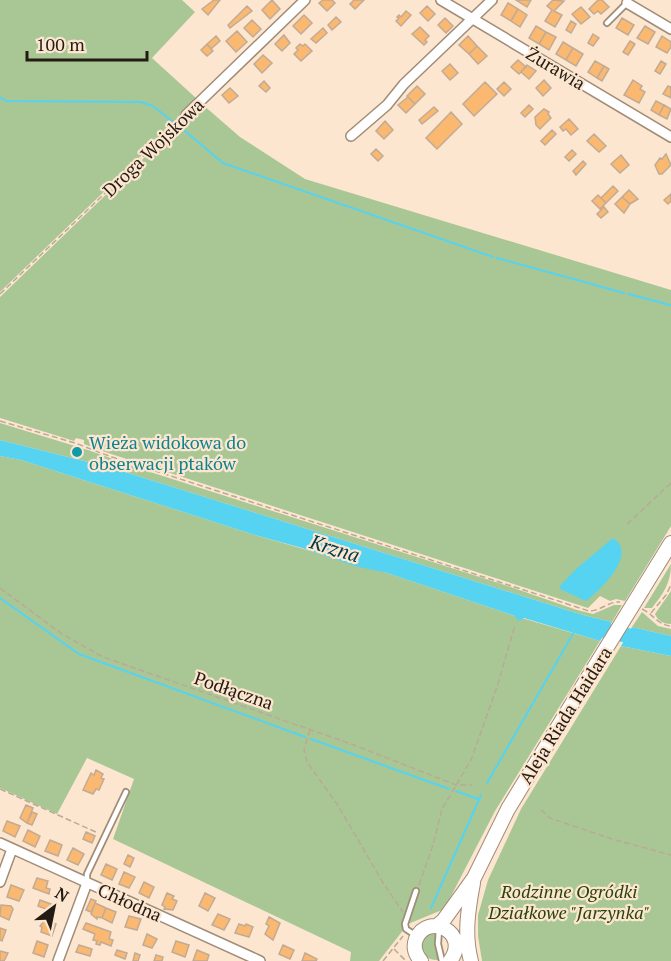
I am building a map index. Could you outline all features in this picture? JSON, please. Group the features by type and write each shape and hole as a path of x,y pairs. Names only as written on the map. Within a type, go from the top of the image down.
{"street":[{"name":"Droga Wojskowa","path":"186,115 305,0"},
{"name":"Żurawia","path":"441,0 671,136"},
{"path":"351,136 387,105 404,84 492,0"},
{"path":"629,1 671,29"},
{"name":"Aleja Riada Haidara","path":"438,926 474,878 507,808 671,543"},
{"name":"Chłodna","path":"0,843 260,961"},
{"path":"0,882 12,849"},
{"path":"471,961 467,922 474,878"},
{"path":"58,961 87,883"},
{"name":"Aleja Riada Haidara","path":"452,934 466,891"},
{"path":"413,959 417,937 426,928 438,926 452,934 456,944 451,960"}],"lane":[{"path":"607,23 629,1"},
{"path":"87,883 87,874 126,792"},
{"path":"416,891 407,917 406,929 417,937"},
{"path":"438,926 438,944 451,960"}],"path":[{"name":"Droga Wojskowa","path":"0,294 186,115"},
{"path":"0,421 75,443 118,459 589,611"},
{"path":"627,524 671,483"},
{"path":"650,614 666,596 671,585"},
{"name":"Podłączna","path":"0,588 62,634 103,657 310,729 456,785 472,785"},
{"path":"416,891 433,845 442,809 471,760 497,687 515,625"},
{"path":"310,729 304,749 307,762 337,804 385,886 407,917"},
{"path":"0,789 104,836"},
{"path":"541,810 550,818 612,839 671,855"},
{"path":"393,948 413,959"}],"green space":[{"path":"0,0 182,0 195,12 152,58 196,98 172,126 0,292"},
{"path":"202,104 240,137 305,179 671,290 671,526 625,601 616,599 610,601 600,596 588,608 105,452 84,444 84,440 76,438 74,441 0,418 0,297"},
{"path":"0,423 75,446 74,450 78,451 80,448 88,450 577,610 593,614 614,605 622,605 612,622 583,615 112,468 0,440"},
{"path":"0,456 21,460 600,641 495,811 442,910 408,924 379,961 350,961 351,952 113,839 134,779 87,758 57,814 0,788"},
{"path":"671,564 670,577 663,593 652,608 644,608"},
{"path":"671,591 671,624 661,622 655,614"},
{"path":"642,612 658,626 671,629 671,636 632,627"},
{"name":"Rodzinne Ogródki Działkowe \"Jarzynka\"","path":"621,646 671,656 671,961 482,961 478,936 478,915 488,880 521,809"},
{"path":"436,932 435,948 439,960 426,957 421,948 424,939"}],"water":[{"path":"0,440 112,468 583,615 612,622 600,641 524,618 518,621 515,616 387,573 355,566 21,460 0,456"},
{"path":"613,538 620,545 622,553 614,572 599,589 586,601 560,589 560,586 575,570"},
{"path":"632,627 671,636 671,656 621,646"}],"building":[{"path":"214,0 220,0 208,15 202,9"},
{"path":"272,0 280,9 270,19 262,10"},
{"path":"323,0 332,0 335,3 327,11 319,3"},
{"path":"354,0 364,0 355,9 350,4"},
{"path":"516,0 531,0 527,7"},
{"path":"553,0 564,1 554,11 562,15 555,27 545,21 552,10 547,6"},
{"path":"598,0 602,0 609,7 601,14 598,11 594,14 589,9"},
{"path":"508,3 518,9 511,21 501,15"},
{"path":"247,6 252,11 230,28 228,25"},
{"path":"427,6 435,14 428,21 420,13"},
{"path":"581,7 590,17 581,24 572,14"},
{"path":"518,9 527,15 520,27 511,21"},
{"path":"406,11 411,15 401,26 396,21 399,18 397,17 399,15 401,17"},
{"path":"304,15 312,23 301,34 293,26"},
{"path":"336,17 341,22 332,30 328,25"},
{"path":"445,18 453,26 446,33 438,25"},
{"path":"622,18 634,25 628,35 616,28"},
{"path":"252,20 261,29 253,37 244,28"},
{"path":"571,21 576,24 571,33 566,30"},
{"path":"536,26 546,32 539,44 529,38"},
{"path":"645,26 655,32 648,44 637,38"},
{"path":"420,27 429,36 424,45 412,34"},
{"path":"323,28 327,33 316,43 311,39"},
{"path":"237,31 247,42 236,52 226,41"},
{"path":"546,32 556,37 549,50 539,44"},
{"path":"593,34 599,38 593,46 588,43"},
{"path":"284,35 290,43 282,51 275,44"},
{"path":"216,36 220,41 211,49 207,44"},
{"path":"468,36 477,46 469,54 459,45"},
{"path":"662,36 671,42 667,53 656,47"},
{"path":"630,41 635,44 628,55 623,52"},
{"path":"563,42 573,48 566,60 556,54"},
{"path":"207,44 213,51 207,56 201,50"},
{"path":"300,44 303,46 305,44 312,51 301,61 294,54"},
{"path":"477,46 487,56 478,64 469,54"},
{"path":"573,48 583,54 576,66 566,60"},
{"path":"263,55 272,63 262,73 254,64"},
{"path":"518,60 526,67 519,74 511,67"},
{"path":"595,61 604,66 597,78 588,72"},
{"path":"661,61 666,64 660,74 655,71"},
{"path":"450,64 458,73 450,80 442,71"},
{"path":"527,65 536,71 529,79 521,72"},
{"path":"604,66 609,69 602,81 597,78"},
{"path":"544,80 551,88 543,96 536,88"},
{"path":"633,80 642,86 640,89 645,92 639,103 624,95"},
{"path":"264,81 270,88 266,92 259,86"},
{"path":"485,82 497,94 474,116 463,104"},
{"path":"504,82 511,89 504,96 497,89"},
{"path":"417,86 425,94 415,104 407,96"},
{"path":"668,86 671,87 671,98 663,94"},
{"path":"230,88 238,96 229,103 222,95"},
{"path":"408,97 415,104 406,113 398,105"},
{"path":"656,101 664,105 659,115 651,110"},
{"path":"529,105 533,109 525,117 521,113"},
{"path":"664,105 671,109 667,119 659,115"},
{"path":"434,107 438,111 422,124 419,120"},
{"path":"544,109 549,112 551,118 540,129 536,125 535,117"},
{"path":"451,112 462,124 437,149 426,138"},
{"path":"569,119 578,129 571,135 566,129 563,131 560,127"},
{"path":"385,121 393,130 384,139 376,131"},
{"path":"552,130 556,134 545,145 541,141"},
{"path":"594,134 606,146 599,152 587,141"},
{"path":"376,149 383,156 378,161 371,154"},
{"path":"572,150 576,154 569,161 565,157"},
{"path":"666,154 671,165 659,174 655,165"},
{"path":"621,155 629,165 620,173 611,164"},
{"path":"583,161 586,164 576,175 573,171"},
{"path":"613,186 618,191 606,203 601,198"},
{"path":"629,190 638,199 630,204 622,197"},
{"path":"671,194 671,201 668,204 664,200"},
{"path":"598,195 606,203 600,209 592,201"},
{"path":"622,197 630,204 624,213 615,204"},
{"path":"604,207 608,212 601,218 597,214"},
{"path":"96,770 103,774 101,778 104,779 99,790 96,789 93,794 83,790 91,773 94,775"},
{"path":"26,805 33,808 27,823 20,818"},
{"path":"32,812 37,814 32,825 27,823"},
{"path":"7,821 20,826 15,837 3,831"},
{"path":"28,830 40,836 35,847 23,841"},
{"path":"86,832 95,836 92,843 83,839"},
{"path":"50,840 62,845 58,856 45,851"},
{"path":"73,848 84,854 78,865 67,860"},
{"path":"128,855 134,858 130,867 124,864"},
{"path":"106,864 117,869 112,880 101,875"},
{"path":"124,872 135,877 129,888 119,884"},
{"path":"37,878 48,881 46,888 50,889 49,894 33,888"},
{"path":"144,882 154,887 149,898 139,893"},
{"path":"11,885 24,890 19,901 7,897"},
{"path":"167,893 174,896 172,899 177,901 173,910 164,909 162,905"},
{"path":"205,893 215,898 208,911 199,906"},
{"path":"91,899 96,901 91,912 86,910"},
{"path":"40,900 51,904 49,910 38,906"},
{"path":"95,903 106,908 102,918 97,917 97,919 91,914"},
{"path":"1,905 11,906 13,909 9,920 0,916"},
{"path":"106,908 116,912 112,923 102,918"},
{"path":"218,914 230,919 224,930 212,925"},
{"path":"129,916 141,919 137,930 125,927"},
{"path":"269,917 280,923 273,940 265,934 269,926 266,924"},
{"path":"45,920 56,924 52,936 41,932 42,927 40,926"},
{"path":"86,923 111,932 109,939 113,940 111,946 101,942 100,945 96,944 97,941 93,940 95,934 83,929"},
{"path":"239,924 253,927 249,937 235,933"},
{"path":"0,928 6,930 2,941 0,940"},
{"path":"147,934 157,939 152,948 143,945"},
{"path":"37,941 48,945 44,957 33,953"},
{"path":"176,941 189,945 185,957 172,952"},
{"path":"79,945 92,949 90,956 76,952"},
{"path":"283,945 294,950 290,959 279,954"},
{"path":"117,950 127,953 125,959 115,955"},
{"path":"197,950 209,955 207,961 193,961"},
{"path":"0,951 8,953 4,961 0,961"},
{"path":"135,953 140,955 138,961 133,961"},
{"path":"305,953 317,959 316,961 302,961"},
{"path":"156,955 163,957 162,961 154,961"}],"waterway":[{"path":"0,97 6,101 141,102 153,106 172,121"},
{"path":"179,126 223,163 493,257"},
{"path":"497,258 624,293"},
{"path":"628,294 663,303"},
{"path":"664,304 671,305"},
{"path":"0,598 79,654 305,737"},
{"name":"Krzna","path":"602,630 671,645"},
{"path":"487,783 574,632"},
{"path":"311,739 449,789"},
{"path":"456,791 478,799"},
{"path":"431,908 481,795"}],"place":[{"name":"Wieża widokowa do obserwacji ptaków","path":"77,452"}]}
